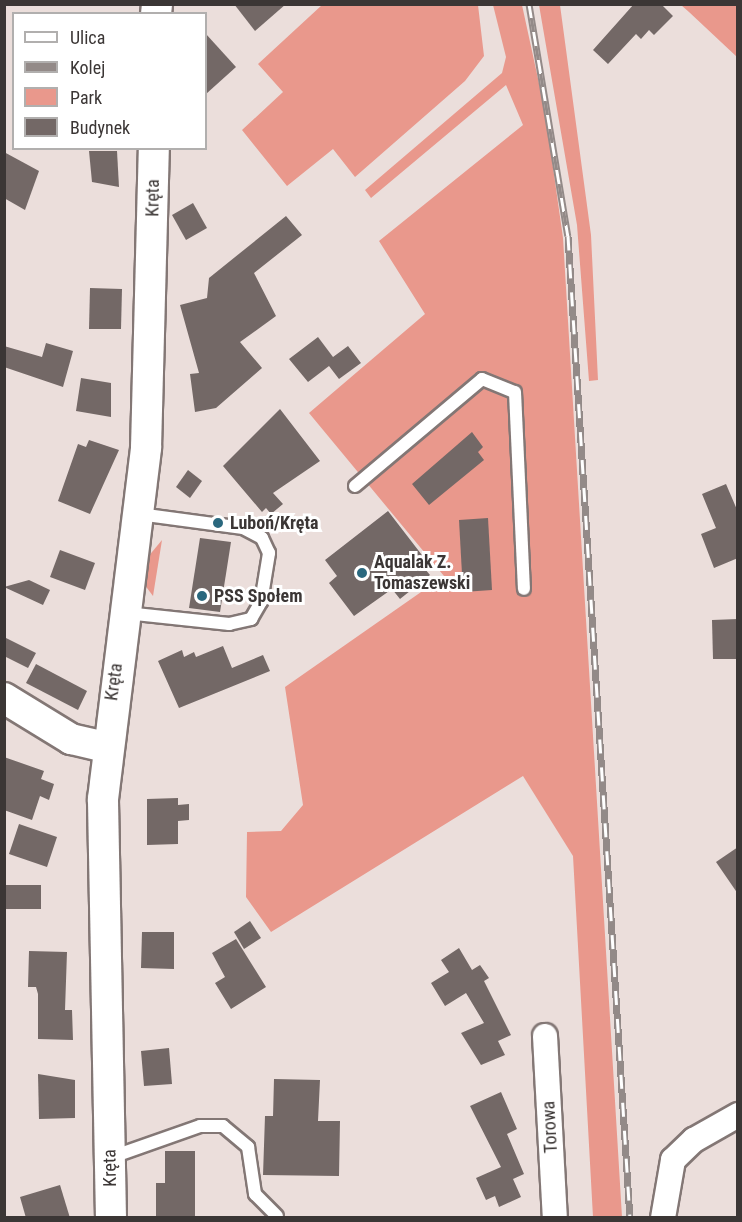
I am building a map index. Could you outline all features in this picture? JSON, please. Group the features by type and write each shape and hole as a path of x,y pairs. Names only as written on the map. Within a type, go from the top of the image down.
{"street":[{"name":"Kręta","path":"111,1218 103,819 106,747 139,514 148,426 154,150"},
{"path":"4,699 71,739 106,747"},
{"name":"Torowa","path":"545,1036 554,1217"},
{"path":"663,1218 673,1160 694,1140 738,1115"}],"lane":[{"path":"355,486 482,379 515,392 524,589"},
{"path":"125,613 229,624 250,619 261,602 269,553 262,538 243,528 139,514"},
{"path":"110,1158 200,1126 223,1126 248,1147 255,1194 277,1216"}],"green space":[{"path":"322,5 478,5 484,56 465,81 355,177 333,149 287,186 242,130 283,92 258,64"},
{"path":"493,5 522,5 545,111 563,238 622,1217 593,1217 573,856 523,776 271,932 246,897 247,832 281,831 303,805 285,687 444,576 309,413 425,314 379,241 523,125 506,85 371,198 365,190 502,73 506,57"},
{"path":"539,5 560,5 591,235 598,380 589,381 577,225"},
{"path":"681,5 737,5 737,57 689,12"},
{"path":"162,540 153,596 144,584 147,558"}],"building":[{"path":"234,4 286,4 255,31"},
{"path":"634,4 661,4 673,16 654,35 649,30 641,39 636,34 608,64 593,50"},
{"path":"207,35 236,67 207,93"},
{"path":"89,151 117,151 119,187 92,182"},
{"path":"4,152 39,171 25,210 4,198"},
{"path":"193,203 207,228 186,240 172,215"},
{"path":"286,216 302,235 254,273 276,316 240,342 262,368 216,408 195,412 190,374 199,373 180,305 207,298 209,278"},
{"path":"90,288 122,289 121,329 89,329"},
{"path":"318,337 333,357 348,346 361,363 339,379 329,366 308,382 289,359"},
{"path":"46,343 73,351 63,387 4,367 4,346 42,357"},
{"path":"81,378 111,383 111,417 76,411"},
{"path":"280,409 320,461 273,493 283,504 271,514 266,508 262,512 223,466"},
{"path":"472,432 483,447 478,452 484,460 429,505 412,484"},
{"path":"89,440 119,450 90,514 58,501 78,444 86,447"},
{"path":"188,470 202,481 190,498 176,487"},
{"path":"726,484 738,512 738,558 714,568 701,534 716,528 702,494"},
{"path":"388,511 425,559 420,563 430,575 400,599 392,589 354,616 329,583 337,576 325,560"},
{"path":"488,518 492,590 463,592 459,520"},
{"path":"200,538 231,542 220,612 189,608"},
{"path":"60,550 95,563 85,590 50,577"},
{"path":"29,580 50,590 43,605 4,587"},
{"path":"738,619 738,659 713,659 712,620"},
{"path":"4,637 36,653 28,668 4,656"},
{"path":"223,646 232,668 263,655 270,671 179,708 158,661 182,650 184,657 194,652 196,657"},
{"path":"36,664 87,691 78,710 26,683"},
{"path":"4,757 44,771 41,779 54,784 49,800 40,796 32,820 4,810"},
{"path":"178,798 178,805 189,804 189,820 178,821 178,844 147,845 147,799"},
{"path":"19,824 57,837 47,867 9,854"},
{"path":"738,847 738,894 716,862"},
{"path":"4,885 41,885 41,909 4,909"},
{"path":"250,921 261,938 244,949 234,932"},
{"path":"142,932 174,932 174,969 141,968"},
{"path":"236,939 266,987 231,1009 215,983 225,977 212,953"},
{"path":"459,948 472,970 480,965 489,978 484,981 511,1035 498,1041 505,1055 481,1065 461,1033 484,1023 466,993 445,1006 431,983 449,972 441,960"},
{"path":"29,951 67,952 65,1010 72,1010 73,1040 38,1039 38,994 36,987 28,987"},
{"path":"169,1048 172,1084 144,1086 141,1051"},
{"path":"38,1074 75,1080 75,1118 39,1119"},
{"path":"274,1079 320,1080 318,1121 340,1121 339,1176 263,1175 265,1116 273,1116"},
{"path":"501,1092 517,1129 507,1134 524,1174 513,1179 521,1197 499,1207 495,1196 486,1200 476,1178 501,1167 470,1106"},
{"path":"165,1151 195,1151 195,1218 156,1218 156,1183 165,1183"},
{"path":"60,1185 70,1218 26,1218 20,1197"}],"railway":[{"path":"529,4 568,236 630,1218"}],"place":[{"name":"Luboń/Kręta","path":"218,523"},
{"name":"Aqualak Z. Tomaszewski","path":"362,573"},
{"name":"PSS Społem","path":"202,596"}]}
